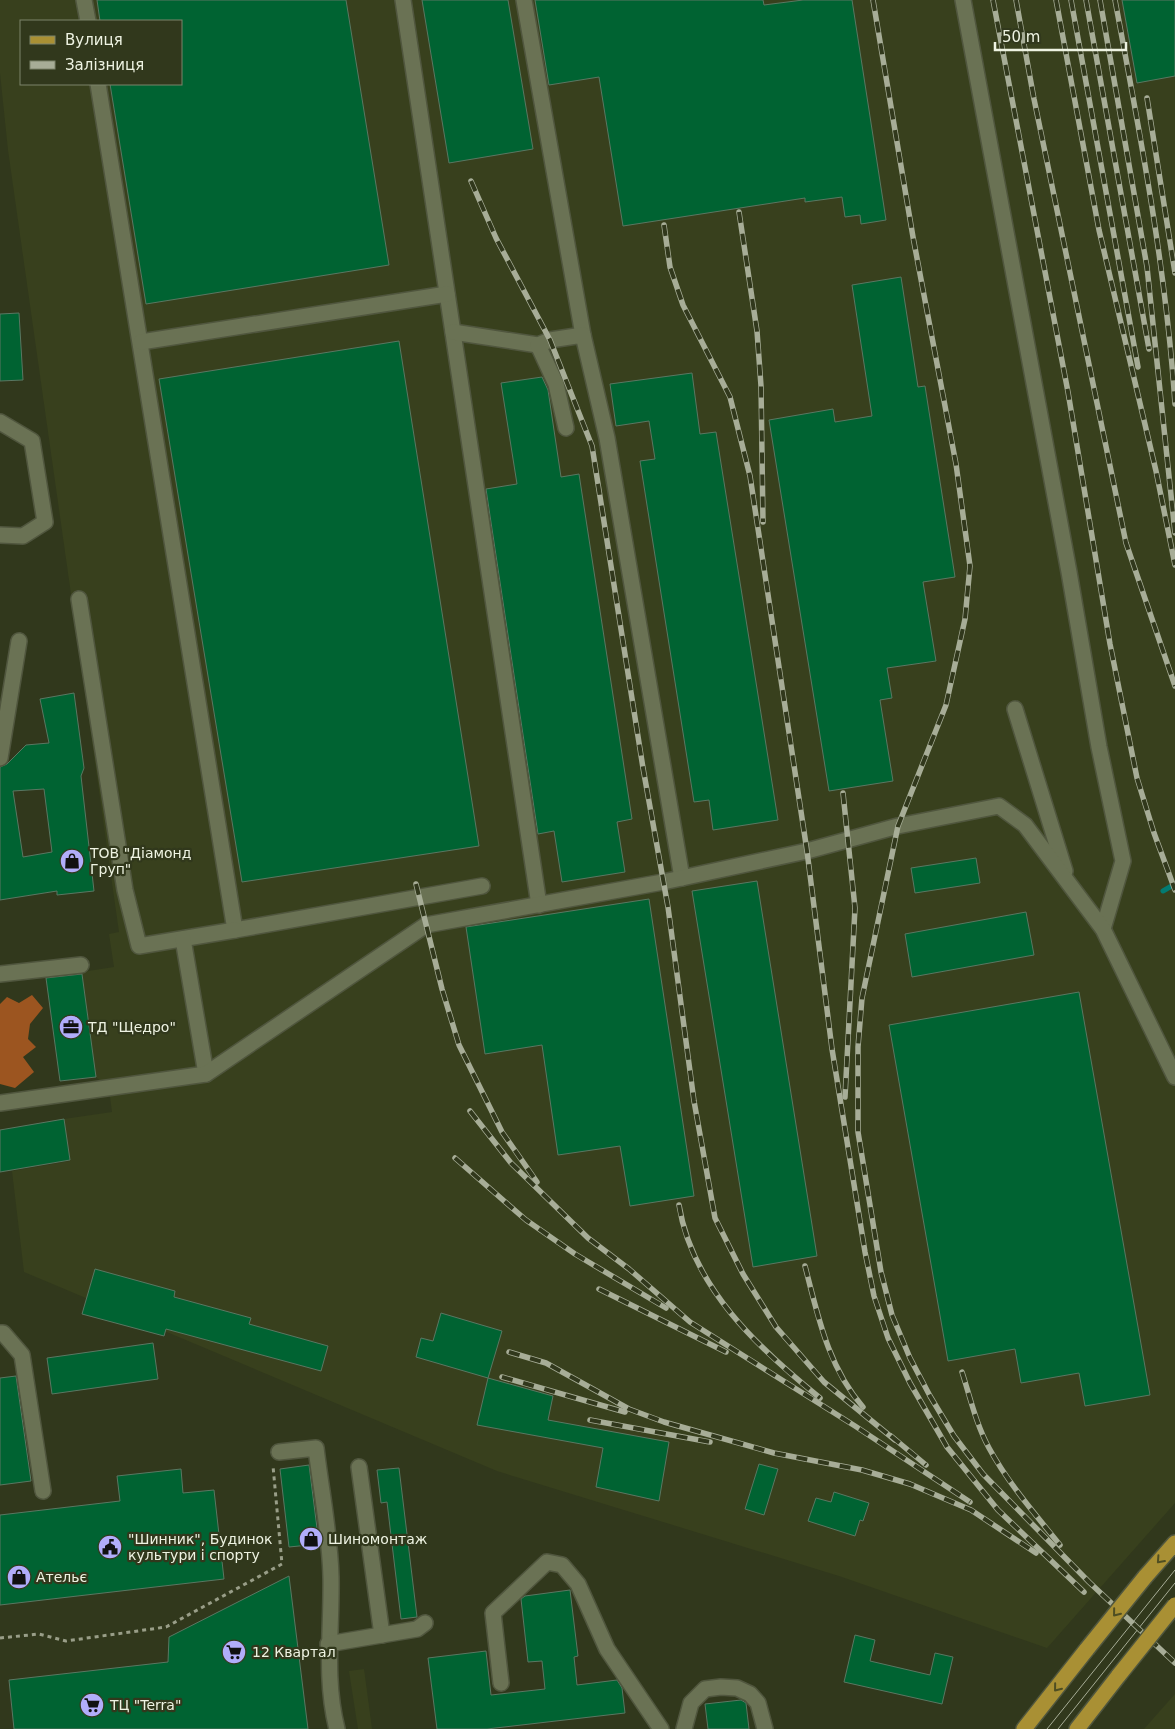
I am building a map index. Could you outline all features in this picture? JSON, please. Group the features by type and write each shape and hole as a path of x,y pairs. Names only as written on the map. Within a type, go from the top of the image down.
{"main road":[{"path":"1024,1729 1145,1577 1175,1543"},
{"path":"1076,1729 1175,1606"}],"street":[{"path":"84,0 88,20"},
{"path":"403,0 539,905"},
{"path":"524,0 583,335 607,438 682,878"},
{"path":"963,0 1069,572 1099,747 1123,861 1103,929"},
{"path":"98,85 141,342 234,930"},
{"path":"141,342 447,294"},
{"path":"453,332 538,346 550,340 583,335"},
{"path":"538,346 556,384 566,428"},
{"path":"0,422 32,442 46,522 23,536 0,535"},
{"path":"79,600 124,890 139,946 482,886"},
{"path":"0,758 19,641"},
{"path":"1015,709 1068,880"},
{"path":"0,1104 206,1074 426,926 682,878 807,851 898,826 999,806 1025,825 1103,929 1175,1077"},
{"path":"184,939 206,1074"},
{"path":"0,974 81,965"},
{"path":"0,1333 3,1333 22,1354 43,1491"},
{"path":"279,1452 316,1448 331,1576 328,1644 331,1706 337,1729"},
{"path":"359,1467 382,1635"},
{"path":"501,1682 493,1613 547,1562 562,1565 578,1584 607,1649 661,1729"},
{"path":"328,1644 416,1629 425,1623"},
{"path":"684,1729 692,1703 705,1689 722,1687 737,1688 750,1694 758,1703 765,1729"}],"path":[{"path":"0,1638 39,1634 66,1641 166,1627 282,1564 273,1467 279,1452"}],"shaded area":[{"path":"0,0 1175,0 1175,1503 1047,1648 839,1576 497,1471 24,1272 12,1171 70,1161 64,1119 112,1112 109,1089 96,1077 82,972 114,967 109,934 119,932 8,150 0,73"},
{"path":"32,995 43,1008 30,1024 28,1039 36,1047 23,1057 34,1072 15,1088 0,1084 0,1004 7,997 19,1003"},
{"path":"364,1669 372,1729 358,1729 349,1671"},
{"path":"1175,1694 1175,1729 1144,1729"}],"building":[{"path":"97,0 346,0 389,265 146,304 110,85 182,85 182,20 100,20"},
{"path":"422,0 508,0 533,149 449,163"},
{"path":"535,0 763,0 764,5 803,0 852,0 886,220 861,224 860,215 845,217 842,197 805,202 805,198 623,226 599,77 549,85"},
{"path":"1122,0 1175,0 1175,76 1137,83"},
{"path":"901,277 918,387 925,386 955,577 923,582 936,661 887,668 892,698 880,700 893,781 829,791 769,420 833,409 835,422 872,416 852,285"},
{"path":"19,313 23,380 0,381 0,314"},
{"path":"399,341 479,846 242,882 159,379"},
{"path":"692,373 700,434 716,432 778,820 713,830 709,800 694,802 640,461 655,459 649,421 616,426 610,384"},
{"path":"542,377 548,390 561,477 579,474 632,819 617,822 625,872 562,882 554,831 538,834 486,489 517,484 501,383"},
{"path":"74,693 84,768 81,776 94,891 57,895 57,891 0,900 0,767 7,764 26,745 49,743 40,699","holes":["44,789 52,852 23,857 13,791"]},
{"path":"976,858 980,883 915,893 911,868"},
{"path":"757,881 817,1256 753,1267 692,891"},
{"path":"649,899 694,1196 630,1206 620,1146 558,1155 542,1045 485,1054 466,927"},
{"path":"1026,912 1034,955 912,977 905,934"},
{"name":"ТД \"Щедро\"","path":"82,974 96,1077 60,1081 46,978"},
{"path":"1079,992 1150,1395 1085,1406 1079,1373 1021,1383 1015,1349 948,1361 889,1025"},
{"path":"64,1119 70,1160 0,1172 0,1130"},
{"path":"95,1269 175,1291 174,1297 251,1318 249,1324 328,1346 321,1371 166,1329 164,1336 82,1314"},
{"path":"441,1313 502,1331 488,1378 416,1357 421,1338 433,1341"},
{"path":"153,1343 158,1379 52,1394 47,1358"},
{"path":"16,1376 31,1481 0,1485 0,1378"},
{"path":"488,1378 553,1396 548,1420 669,1442 659,1501 596,1487 603,1448 477,1425"},
{"path":"759,1464 778,1469 764,1515 745,1509"},
{"path":"309,1465 319,1544 289,1547 280,1469"},
{"path":"399,1468 417,1617 401,1619 387,1502 381,1503 377,1470"},
{"name":"\"Шинник\", Будинок культури і спорту","path":"181,1469 183,1493 214,1490 224,1579 0,1605 0,1515 120,1501 117,1476"},
{"path":"834,1492 869,1503 863,1521 860,1520 855,1536 808,1521 816,1498 831,1502"},
{"name":"12 Квартал","path":"289,1576 308,1729 14,1729 9,1680 168,1662 169,1637"},
{"path":"570,1590 578,1656 574,1657 577,1685 617,1680 622,1688 625,1713 487,1729 437,1729 428,1658 486,1651 491,1695 545,1689 542,1661 528,1662 521,1599 525,1596"},
{"path":"855,1635 875,1640 870,1661 930,1675 935,1653 953,1657 942,1704 844,1682"},
{"path":"741,1700 746,1703 749,1729 708,1729 705,1704"}],"waterway":[{"path":"1163,891 1175,884"}],"tram line":[{"path":"1047,1729 1175,1570"},
{"path":"1058,1729 1175,1583"}],"railway":[{"path":"873,0 913,237 956,464 970,566 965,619 946,705 898,826 862,998 858,1047 858,1132 881,1272 892,1315 910,1358 954,1436 983,1474 1089,1582 1175,1663"},
{"path":"993,0 1068,392 1110,644 1137,778 1154,833 1175,890"},
{"path":"1016,0 1034,99 1126,543 1175,686"},
{"path":"1056,0 1099,230 1156,471 1175,565"},
{"path":"1071,0 1138,367"},
{"path":"1086,0 1149,349"},
{"path":"1100,0 1147,267 1175,533"},
{"path":"1115,0 1143,151 1159,251 1175,404"},
{"path":"1147,98 1175,273"},
{"path":"471,181 496,238 550,340 592,446 643,768 668,907 694,1101 715,1218 743,1274 776,1327 824,1382 895,1440"},
{"path":"739,212 757,331 761,386 763,522"},
{"path":"664,225 670,267 683,305 730,397 750,476 807,851 832,1049 874,1296 888,1338 910,1383 947,1447 998,1510 1084,1592"},
{"path":"843,793 855,908 845,1097"},
{"path":"416,884 442,989 459,1045 502,1132 537,1182"},
{"path":"470,1111 511,1163 588,1238 629,1269 690,1322 855,1426 970,1502"},
{"path":"455,1158 526,1220 575,1254 666,1308"},
{"path":"679,1205 686,1235 698,1263 713,1289 731,1314 774,1358 820,1398"},
{"path":"805,1266 820,1322 833,1358 851,1392 863,1407"},
{"path":"599,1289 726,1352"},
{"path":"509,1352 546,1363 629,1409 664,1422 774,1453 862,1470 910,1484 971,1510 1036,1553"},
{"path":"962,1372 984,1439 996,1461 1013,1486 1060,1545"},
{"path":"502,1377 625,1412"},
{"path":"590,1420 710,1442"},
{"path":"891,1436 926,1465"}],"place":[{"name":"ТОВ \"Діамонд Груп\"","path":"72,861"},
{"name":"ТД \"Щедро\"","path":"71,1027"},
{"name":"Шиномонтаж","path":"311,1539"},
{"name":"\"Шинник\", Будинок культури і спорту","path":"110,1547"},
{"name":"Ательє","path":"19,1577"},
{"name":"12 Квартал","path":"234,1652"},
{"name":"ТЦ \"Terra\"","path":"92,1705"}]}
